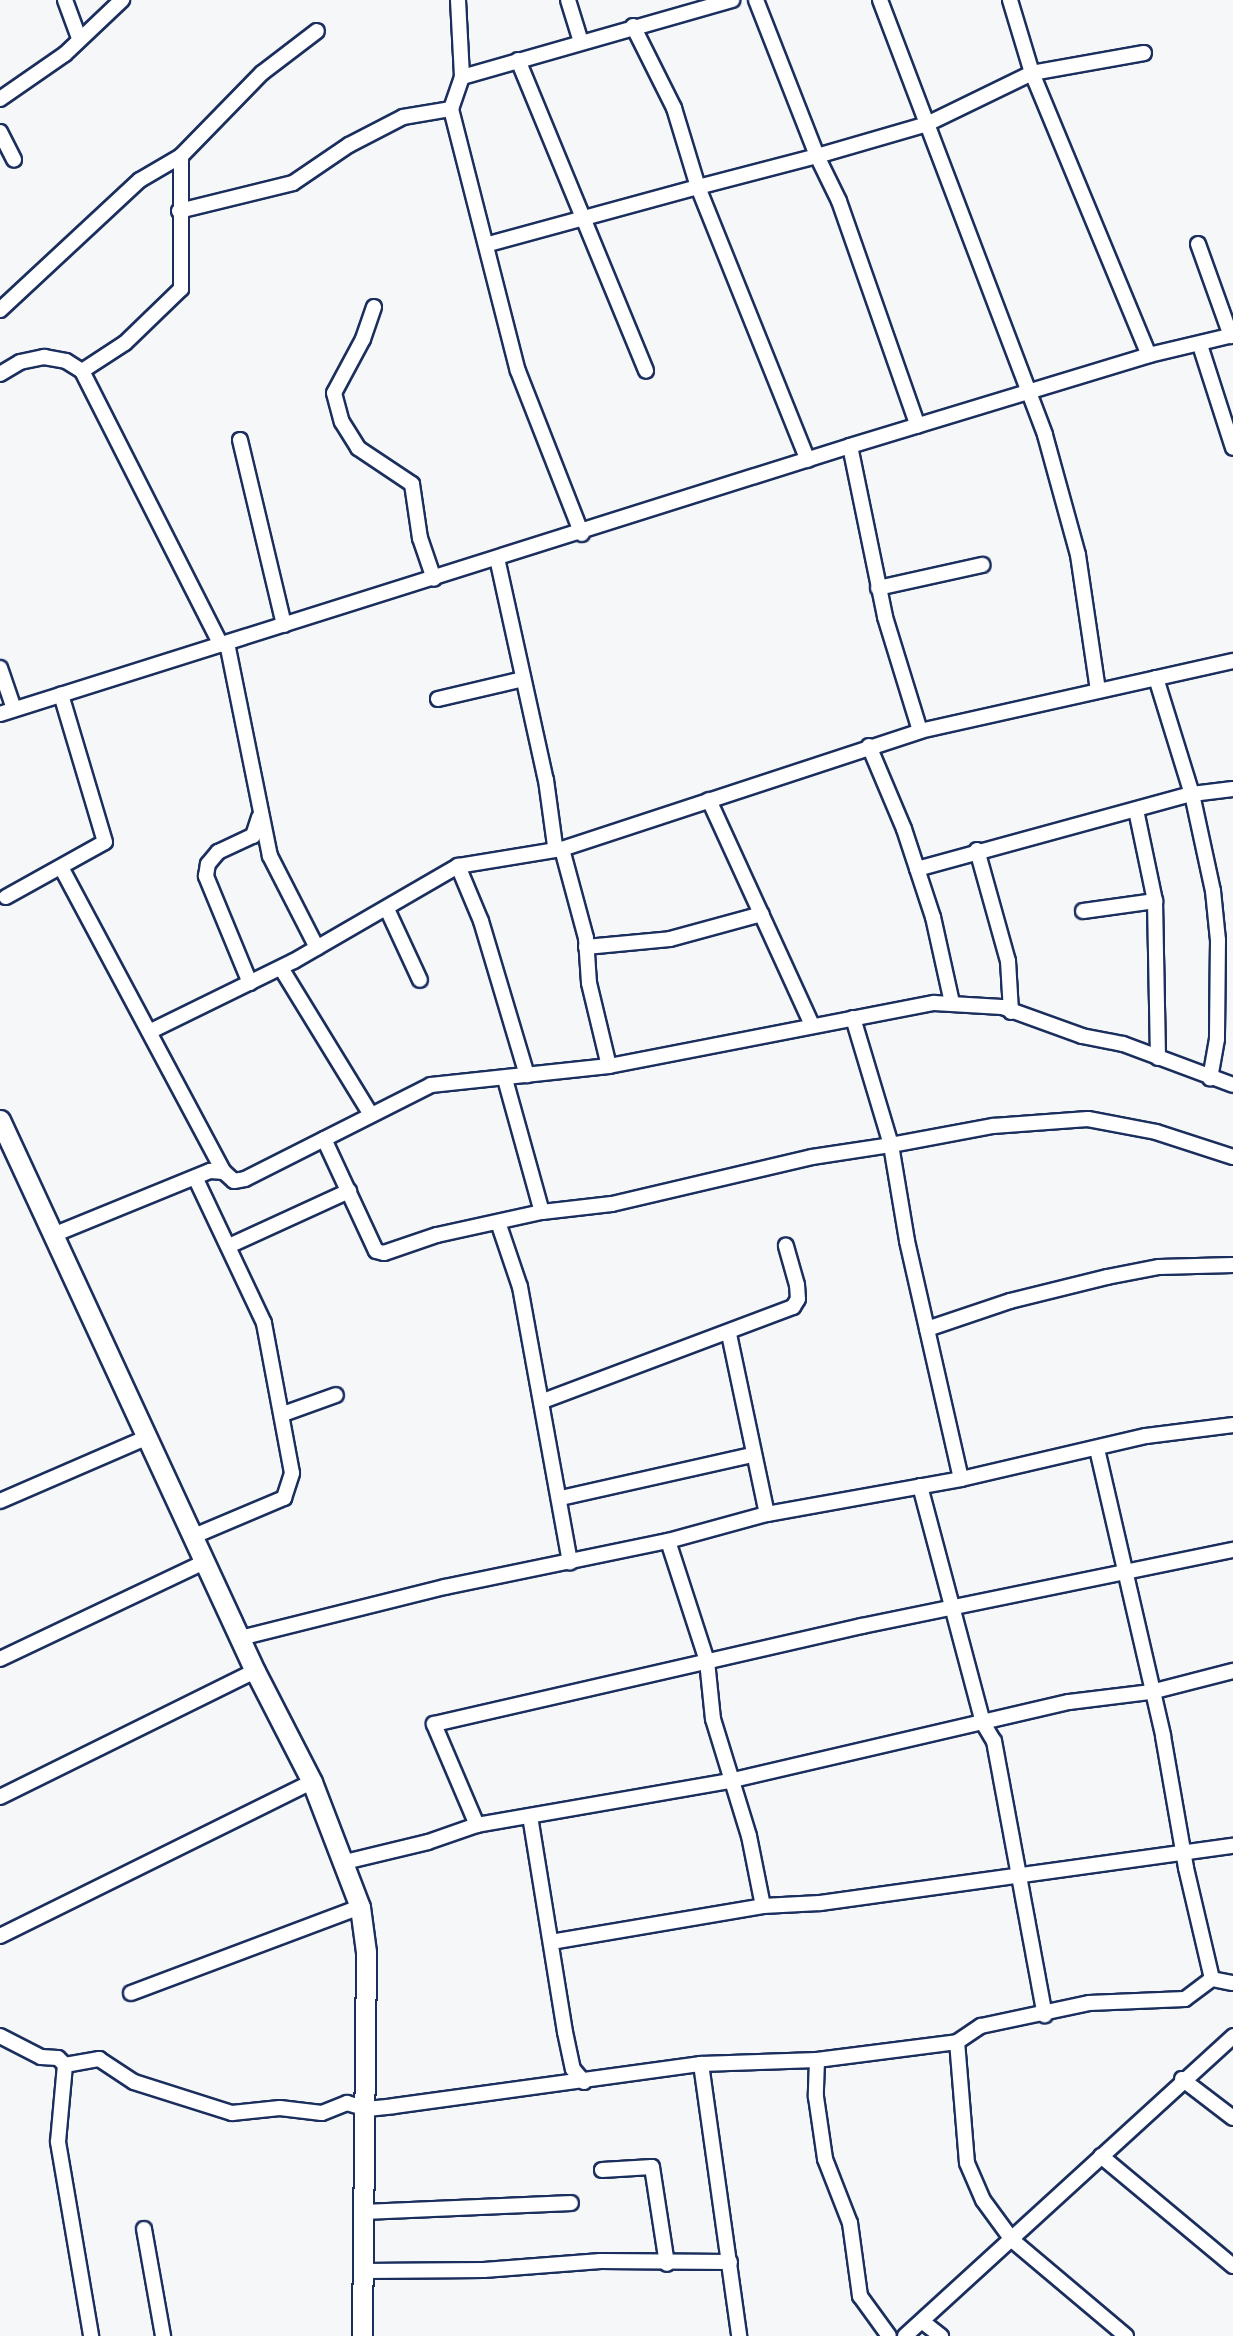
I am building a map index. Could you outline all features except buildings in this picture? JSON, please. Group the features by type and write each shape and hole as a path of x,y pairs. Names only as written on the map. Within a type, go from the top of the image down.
{"street":[{"path":"65,0 79,38"},
{"path":"0,99 65,54 122,0"},
{"path":"458,0 461,77 451,109 489,244 518,370 582,534"},
{"path":"568,0 581,42"},
{"path":"461,77 732,0"},
{"path":"756,0 817,156 839,201 919,426"},
{"path":"880,0 1031,395 1078,555 1098,691"},
{"path":"1010,0 1032,73 1149,355"},
{"path":"633,26 674,108 698,187 808,460"},
{"path":"0,310 140,180 181,156 262,73 317,31"},
{"path":"489,244 580,215 817,156 927,124 1032,73 1144,53"},
{"path":"518,60 646,371"},
{"path":"179,211 293,183 349,145 403,117 451,109"},
{"path":"0,132 14,160"},
{"path":"82,371 125,343 176,298 181,281 181,156"},
{"path":"0,668 7,711 582,534 850,446 1031,395 1149,355 1200,345 1232,335 1198,244"},
{"path":"374,307 363,339 334,393 342,422 358,448 412,484 420,538 434,579"},
{"path":"1200,345 1233,448"},
{"path":"0,374 20,362 44,357 66,361 82,371 224,644 270,856 317,948"},
{"path":"240,440 284,625"},
{"path":"850,446 878,588 920,731"},
{"path":"497,558 558,847 586,947 589,983 609,1066"},
{"path":"878,588 982,565"},
{"path":"151,1031 281,968 458,866 558,847 920,731 1233,662"},
{"path":"1156,678 1192,794 1213,891 1218,940 1217,1039 1210,1078"},
{"path":"438,699 523,679"},
{"path":"6,897 62,869 105,842 61,694"},
{"path":"869,746 917,869 942,949 952,1003"},
{"path":"917,869 977,849 1192,794 1233,789"},
{"path":"709,800 812,1025"},
{"path":"1136,810 1155,901 1158,1058"},
{"path":"250,983 206,876 208,864 218,852 253,836 260,815"},
{"path":"977,849 1008,961 1011,1012"},
{"path":"458,866 481,920 527,1075"},
{"path":"62,869 151,1031 224,1172 234,1181 245,1179 370,1113 443,1082 505,1079 609,1066 812,1025 952,1003 1011,1012 1158,1058 1233,1085"},
{"path":"1083,911 1155,901"},
{"path":"387,909 420,979"},
{"path":"586,947 670,939 762,914"},
{"path":"281,968 370,1113"},
{"path":"853,1018 890,1145 961,1479"},
{"path":"505,1079 542,1212"},
{"path":"324,1139 376,1251 384,1253 437,1235 499,1224 542,1212 612,1204 812,1157 993,1126 1088,1119 1156,1132 1233,1157"},
{"path":"0,1120 255,1671 312,1782 345,1862 360,1907 366,1952 367,2109 362,2336"},
{"path":"53,1235 195,1177 224,1172"},
{"path":"194,1536 289,1493 292,1473 264,1323 231,1245 195,1177"},
{"path":"231,1245 349,1191"},
{"path":"499,1224 520,1287 561,1498 570,1562"},
{"path":"543,1401 729,1334 793,1307 798,1299 786,1246"},
{"path":"927,1329 1096,1279 1159,1267 1233,1265"},
{"path":"729,1334 752,1455 767,1514"},
{"path":"283,1414 336,1395"},
{"path":"240,1638 445,1587 668,1541 767,1514 961,1479 1097,1448 1233,1424"},
{"path":"0,1501 148,1437"},
{"path":"1097,1448 1212,1979"},
{"path":"561,1498 752,1455"},
{"path":"920,1486 955,1608 983,1723 994,1741 1045,2015"},
{"path":"668,1541 707,1661 713,1718 729,1781 749,1836 763,1906"},
{"path":"477,1825 434,1724 707,1661 1233,1550"},
{"path":"0,1659 206,1561"},
{"path":"0,1797 255,1671"},
{"path":"345,1862 428,1842 477,1825 729,1781 1069,1702 1151,1692 1233,1671"},
{"path":"0,1936 312,1782"},
{"path":"530,1816 576,2082"},
{"path":"551,1942 763,1906 820,1903 1233,1846"},
{"path":"131,1993 360,1907"},
{"path":"1126,2336 1013,2241 983,2200 967,2163 957,2042 960,2036 981,2026 1045,2015 1089,2003 1185,1999 1212,1979 1233,1983"},
{"path":"0,2036 41,2057 58,2058 65,2066 58,2141 91,2336"},
{"path":"905,2336 1013,2241 1182,2079 1233,2036"},
{"path":"65,2066 99,2059 134,2082 223,2112 280,2108 322,2113 347,2103 367,2109 701,2064 817,2060 957,2042"},
{"path":"817,2060 816,2097 825,2159 850,2223 860,2296 889,2336"},
{"path":"701,2064 739,2336"},
{"path":"1182,2079 1233,2118"},
{"path":"1101,2156 1233,2266"},
{"path":"602,2170 652,2166 667,2264"},
{"path":"365,2212 571,2203"},
{"path":"144,2229 163,2336"},
{"path":"365,2271 523,2268 601,2261 667,2264 730,2262"},
{"path":"923,2322 941,2336"}]}
